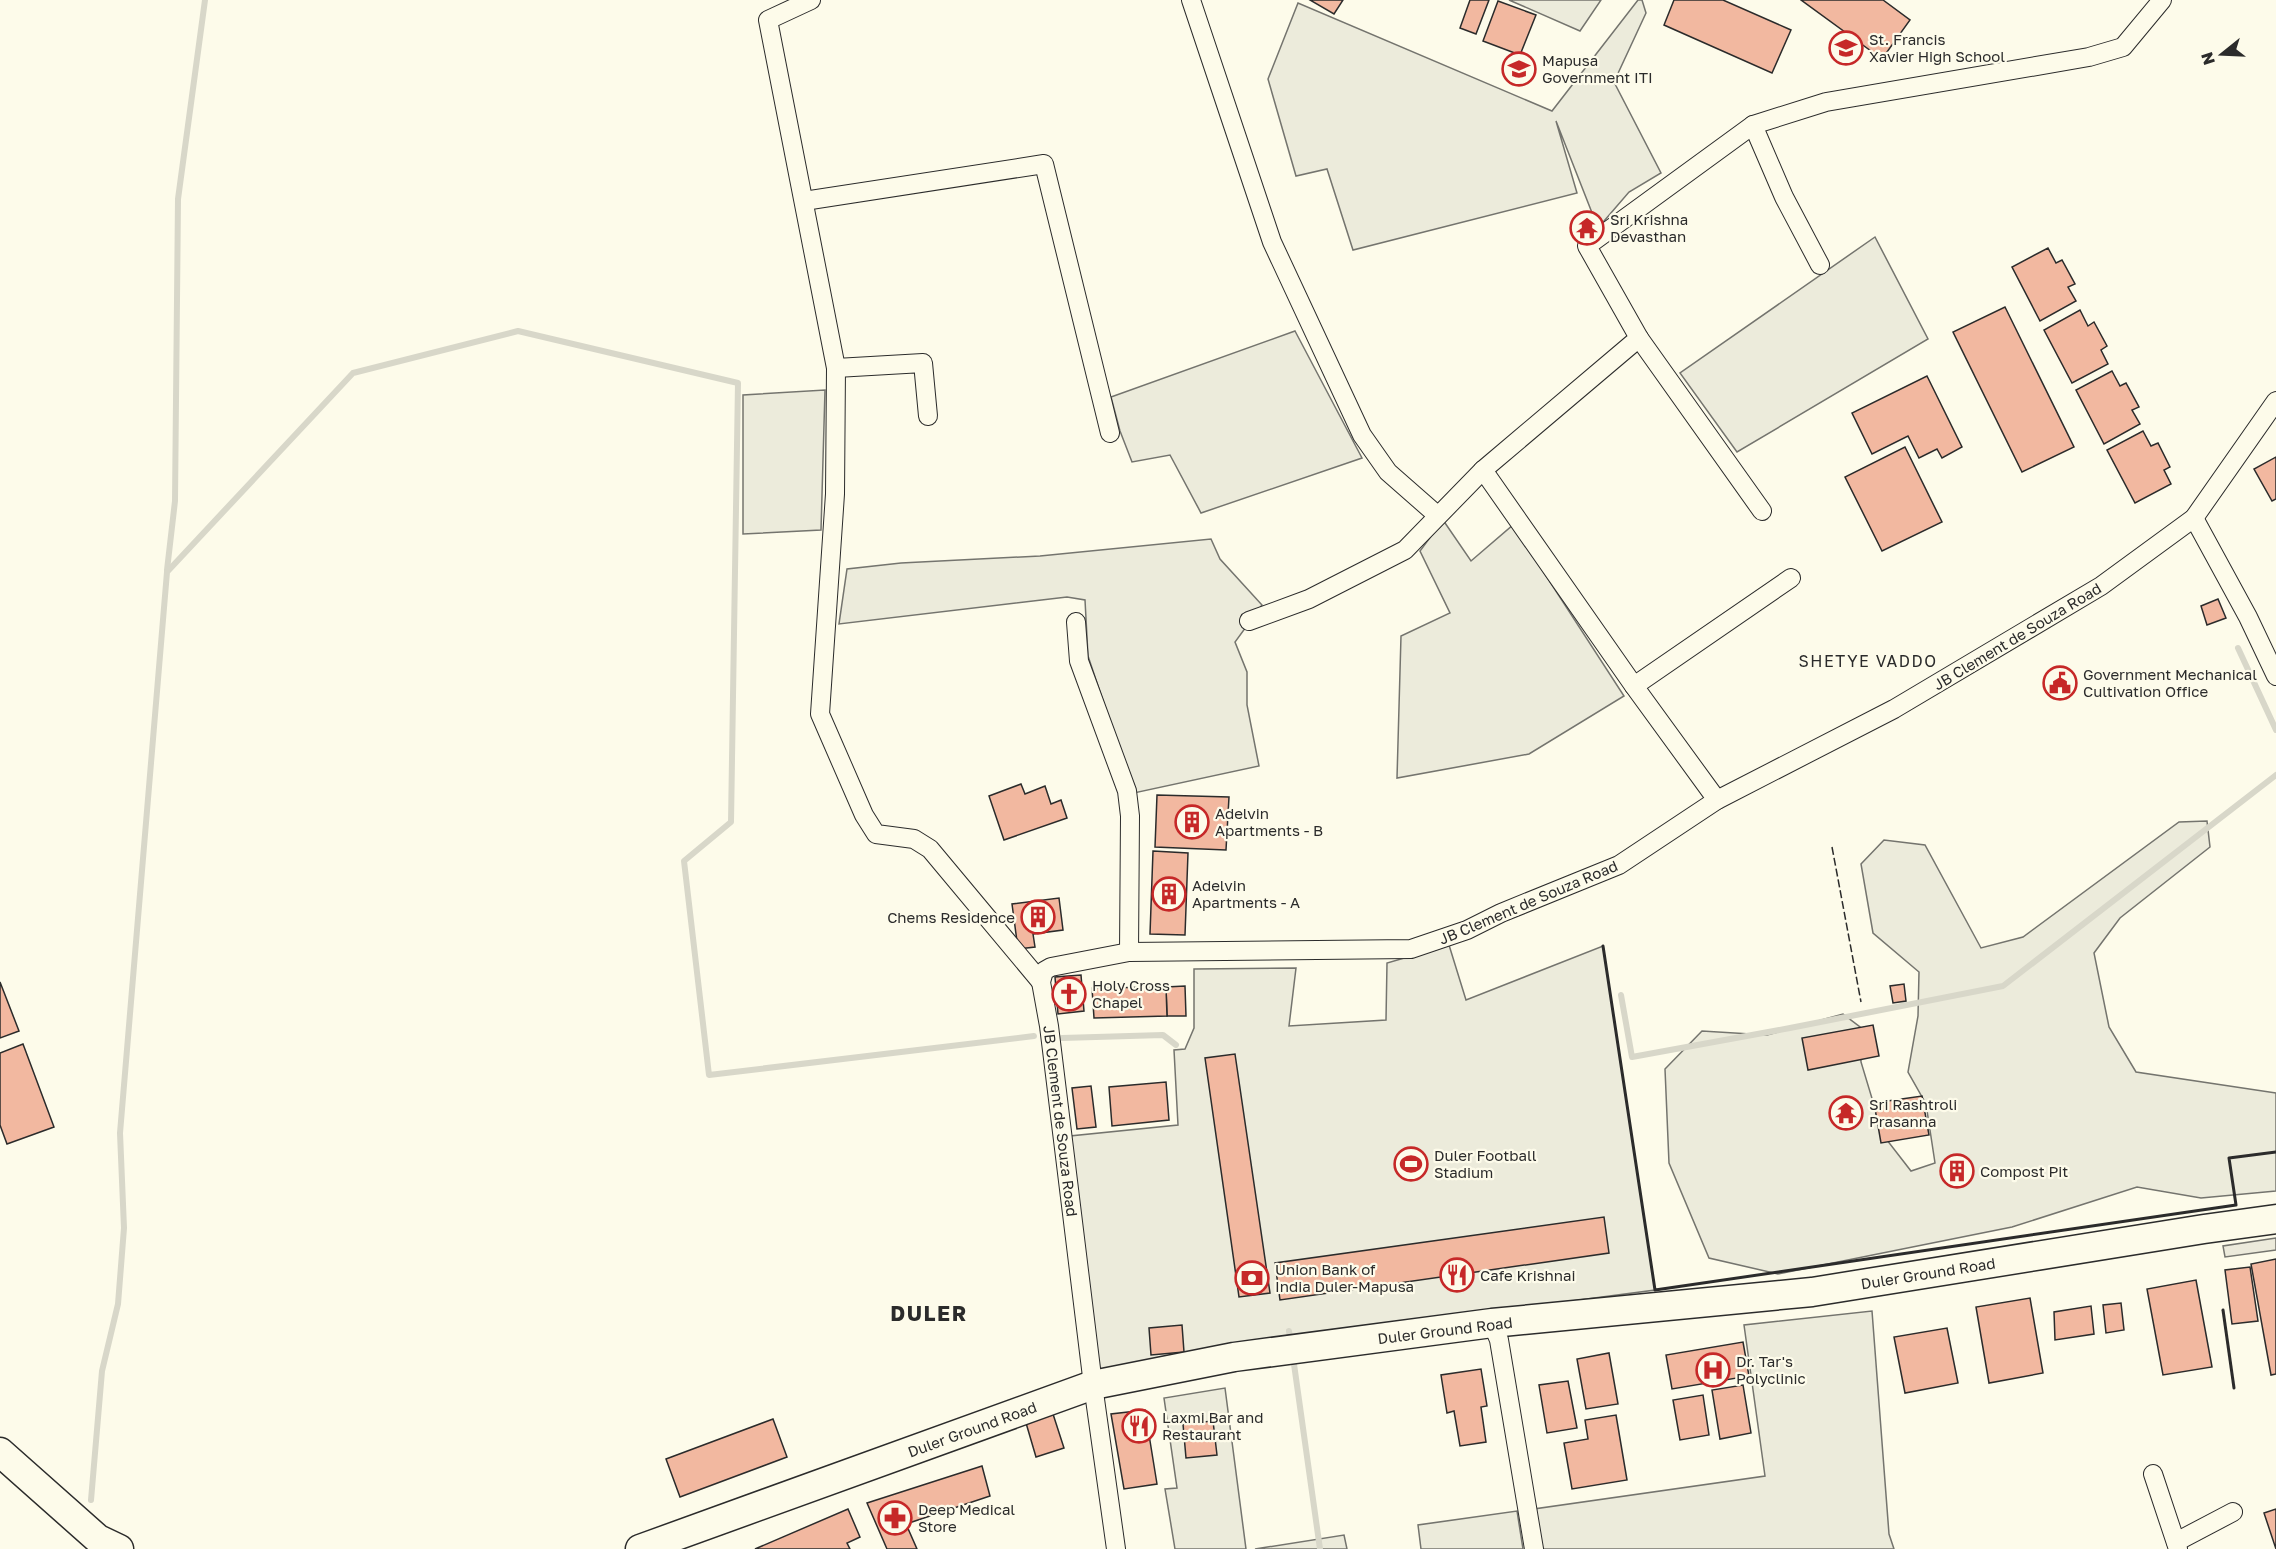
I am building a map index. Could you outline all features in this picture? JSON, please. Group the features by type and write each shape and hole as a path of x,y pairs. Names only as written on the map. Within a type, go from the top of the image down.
{"main road":[{"name":"Duler Ground Road","path":"640,1549 1093,1385 1234,1357 1492,1323 1812,1292 2204,1228 2276,1219"},
{"path":"0,1452 98,1539 118,1549"}],"street":[{"path":"811,0 768,20 836,368 835,494 820,714 864,815 876,834 914,839 930,849 1041,982"},
{"path":"1191,0 1272,242 1362,435 1388,472 1437,515"},
{"path":"1762,511 1639,338 1587,246 1753,125 1826,102 2100,54 2123,47 2162,0"},
{"path":"1753,125 1784,197 1820,265"},
{"path":"804,201 1044,164 1110,433"},
{"path":"1249,621 1309,599 1405,550 1437,515 1483,471 1639,338"},
{"path":"836,368 923,363 928,416"},
{"name":"JB Clement de Souza Road","path":"1116,1549 1093,1385 1049,1026 1041,982 1044,971 1051,967 1129,952 1411,949 1467,930 1520,904 1619,865 1717,800 1894,709 2012,641 2101,586 2194,518 2276,401"},
{"path":"1483,471 1717,800"},
{"path":"2194,518 2248,617 2276,676"},
{"path":"1634,686 1791,578"},
{"path":"1076,622 1079,662 1127,791 1130,816 1129,952"},
{"path":"1492,1323 1499,1340 1534,1549"},
{"path":"2153,1474 2177,1546 2233,1512"}],"shaded area":[{"path":"1509,0 1601,0 1580,31"},
{"path":"1638,0 1642,0 1646,13 1614,82 1661,173 1629,192 1598,228 1556,121 1577,193 1353,250 1327,169 1296,176 1268,79 1298,3 1552,111"},
{"path":"1875,237 1928,339 1737,452 1680,373"},
{"path":"1295,331 1362,458 1201,513 1170,455 1132,462 1120,431 1111,397"},
{"path":"825,390 821,530 743,534 743,395"},
{"path":"1443,520 1471,561 1513,525 1624,696 1529,754 1397,778 1401,636 1450,613 1420,551"},
{"path":"1211,539 1220,559 1262,605 1235,642 1247,672 1247,705 1259,766 1134,793 1088,656 1085,600 1067,597 839,624 847,569 901,563 1040,556"},
{"path":"2207,821 2210,847 2120,918 2094,953 2109,1027 2136,1072 2276,1093 2276,1191 2201,1198 2137,1187 2012,1227 1778,1274 1709,1258 1669,1163 1665,1069 1702,1031 1767,1035 1843,1014 1860,1027 1861,1062 1883,1135 1911,1171 1935,1163 1926,1104 1908,1072 1918,1016 1919,972 1873,933 1861,864 1884,840 1925,845 1981,948 2023,937 2179,822"},
{"name":"Duler Football Stadium","path":"1449,945 1466,1000 1603,946 1655,1290 1213,1348 1097,1370 1070,1136 1178,1125 1174,1050 1185,1049 1194,1028 1194,969 1296,968 1289,1026 1386,1020 1387,963"},
{"path":"2276,1238 2276,1250 2225,1257 2223,1246"},
{"path":"1872,1311 1889,1534 1894,1549 1540,1549 1534,1509 1765,1476 1744,1325"},
{"path":"1225,1388 1246,1549 1175,1549 1165,1489 1177,1488 1164,1398"},
{"path":"1517,1511 1523,1549 1421,1549 1418,1525"},
{"path":"1344,1535 1347,1549 1255,1549"}],"building":[{"path":"1310,0 1343,0 1334,14"},
{"path":"1470,0 1489,0 1476,34 1460,28"},
{"path":"1674,0 1723,0 1791,30 1772,73 1664,25"},
{"path":"1801,0 1883,0 1910,20 1882,59"},
{"path":"1498,1 1536,15 1520,55 1483,41"},
{"path":"2048,248 2056,263 2062,260 2075,284 2068,287 2076,301 2040,321 2012,267"},
{"path":"2005,307 2074,447 2022,472 1953,332"},
{"path":"2080,310 2088,326 2094,322 2107,346 2101,350 2108,364 2072,383 2044,330"},
{"path":"2112,371 2120,386 2126,383 2139,407 2132,410 2140,424 2104,444 2076,390"},
{"path":"1927,376 1962,447 1942,458 1937,449 1919,458 1908,436 1872,454 1852,413"},
{"path":"2143,431 2151,446 2158,443 2170,467 2164,470 2171,484 2135,503 2107,450"},
{"path":"1905,447 1942,522 1882,551 1845,477"},
{"path":"2276,457 2276,499 2272,501 2254,469"},
{"path":"2218,599 2226,618 2207,625 2201,606"},
{"path":"1021,784 1025,794 1045,786 1051,804 1061,800 1067,818 1004,840 989,796"},
{"name":"Adelvin Apartments - B","path":"1157,795 1229,797 1226,850 1155,847"},
{"name":"Adelvin Apartments - A","path":"1153,851 1188,853 1185,935 1150,934"},
{"name":"Chems Residence","path":"1059,898 1063,930 1033,934 1035,947 1018,949 1012,904"},
{"name":"Holy Cross Chapel","path":"1081,975 1084,1011 1058,1014 1055,977"},
{"path":"0,982 19,1031 0,1038"},
{"path":"1904,984 1906,1001 1893,1003 1890,986"},
{"path":"1185,986 1186,1016 1167,1016 1166,987"},
{"path":"1166,987 1167,1016 1094,1018 1092,988"},
{"path":"1873,1025 1879,1056 1808,1070 1802,1038"},
{"path":"23,1044 54,1127 7,1144 0,1125 0,1053"},
{"path":"1235,1054 1270,1293 1239,1297 1205,1058"},
{"path":"1166,1082 1169,1120 1112,1126 1109,1087"},
{"path":"1091,1086 1096,1127 1077,1129 1072,1088"},
{"path":"1922,1096 1929,1135 1881,1143 1874,1103"},
{"name":"Compost Pit","path":"1963,1164 1965,1176 1951,1179 1948,1167"},
{"path":"1604,1217 1609,1253 1280,1300 1275,1263"},
{"path":"2276,1259 2276,1374 2271,1375 2251,1264"},
{"path":"2250,1267 2258,1321 2232,1324 2225,1270"},
{"path":"2196,1280 2212,1367 2163,1375 2147,1289"},
{"path":"2030,1298 2043,1373 1989,1383 1976,1307"},
{"path":"2121,1303 2124,1330 2106,1333 2103,1305"},
{"path":"2091,1306 2094,1334 2055,1340 2054,1312"},
{"path":"1182,1325 1184,1352 1151,1355 1149,1328"},
{"path":"1947,1328 1958,1383 1905,1393 1894,1337"},
{"path":"1743,1342 1749,1376 1672,1389 1666,1355"},
{"path":"1609,1353 1618,1404 1586,1409 1577,1359"},
{"path":"1481,1369 1487,1406 1481,1407 1486,1442 1460,1446 1454,1411 1447,1413 1441,1375"},
{"path":"1568,1381 1577,1428 1547,1433 1539,1385"},
{"path":"1743,1385 1751,1433 1720,1439 1712,1390"},
{"path":"1703,1395 1709,1435 1680,1440 1673,1400"},
{"path":"1145,1410 1157,1484 1124,1489 1111,1414"},
{"path":"1053,1414 1064,1448 1036,1457 1026,1423"},
{"path":"1616,1415 1627,1480 1572,1489 1564,1443 1588,1439 1585,1420"},
{"path":"773,1419 787,1457 680,1497 666,1459"},
{"path":"1213,1421 1217,1455 1186,1458 1183,1424"},
{"path":"982,1466 990,1496 906,1524 917,1549 887,1549 867,1503"},
{"path":"848,1509 860,1537 847,1543 850,1549 755,1549"},
{"path":"2276,1509 2276,1549 2264,1513"}],"waterway":[{"path":"167,570 175,501 178,199 205,0"},
{"path":"91,1500 102,1371 118,1304 124,1228 120,1133 167,572 353,373 518,331 738,383 731,822 684,861 709,1075 1034,1036"},
{"path":"2238,648 2276,730"},
{"path":"1621,995 1632,1057 2003,986 2276,775"},
{"path":"1062,1038 1163,1035 1176,1045"},
{"path":"1289,1331 1291,1344"},
{"path":"1293,1357 1320,1549"}],"fence":[{"path":"1832,847 1861,1002"}],"wall":[{"path":"1603,946 1655,1290 2236,1205 2229,1158 2276,1152"},
{"path":"2223,1310 2234,1388"}],"place":[{"name":"St. Francis Xavier High School","path":"1846,48"},
{"name":"Mapusa Government ITI","path":"1519,69"},
{"name":"Sri Krishna Devasthan","path":"1587,228"},
{"name":"Government Mechanical Cultivation Office","path":"2060,683"},
{"name":"Adelvin Apartments - B","path":"1192,822"},
{"name":"Adelvin Apartments - A","path":"1169,894"},
{"name":"Chems Residence","path":"1038,917"},
{"name":"Holy Cross Chapel","path":"1069,994"},
{"name":"Sri Rashtroli Prasanna","path":"1846,1113"},
{"name":"Duler Football Stadium","path":"1411,1164"},
{"name":"Compost Pit","path":"1957,1171"},
{"name":"Cafe Krishnai","path":"1457,1275"},
{"name":"Union Bank of India Duler-Mapusa","path":"1252,1278"},
{"name":"Dr. Tar's Polyclinic","path":"1713,1370"},
{"name":"Laxmi Bar and Restaurant","path":"1139,1426"},
{"name":"Deep Medical Store","path":"895,1518"}],"district":[{"name":"SHETYE VADDO","path":"1868,661"},
{"name":"DULER","path":"929,1313"}]}
